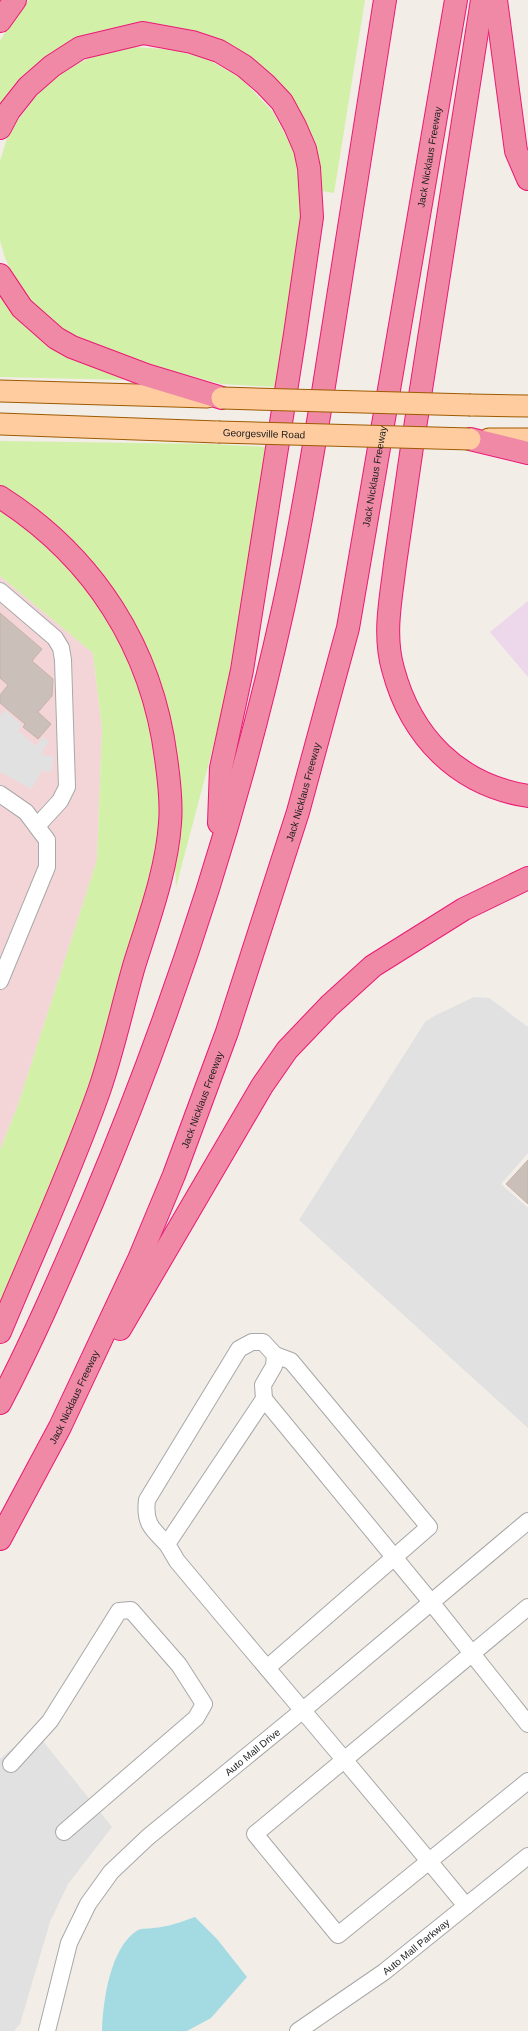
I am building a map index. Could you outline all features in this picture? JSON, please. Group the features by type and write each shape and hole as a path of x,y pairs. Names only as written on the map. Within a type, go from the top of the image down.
{"highway":[{"path":"0,21 15,0"},
{"path":"0,1403 67,1262 110,1160 175,990 218,859 257,719 284,607 306,490 385,0"},
{"name":"Jack Nicklaus Freeway","path":"0,1539 60,1427 139,1259 174,1175 227,1032 298,812 348,628 456,0"},
{"path":"482,0 404,502 387,627 392,668 406,707 432,746 452,764 473,778 496,789 528,796"},
{"path":"496,0 516,152 528,179"},
{"path":"0,128 9,111 28,87 52,66 80,48 143,33 192,42 219,51 244,66 265,84 282,102 305,149 309,168 312,217 296,334 242,670 222,768 218,859"},
{"path":"0,275 22,308 56,338 72,347 146,375 222,398"},
{"path":"470,439 528,454"},
{"path":"0,498 42,527 67,550 90,575 121,623 146,672 162,725 168,773 170,823 163,867 100,1088 0,1332"},
{"path":"60,1427 96,1370 262,1086 287,1050 330,1006 373,966 464,909 528,878"}],"main road":[{"path":"0,391 528,406"},
{"name":"Georgesville Road","path":"0,424 218,432 470,439 528,439"}],"street":[{"path":"0,591 54,638 61,648 63,660 67,787 60,801 37,826"},
{"path":"0,794 26,812 47,840 47,867 0,981"},
{"path":"267,1668 430,1527 291,1361 274,1354 263,1342 252,1342 239,1349 147,1500 145,1515 152,1529 167,1544 177,1561 302,1711 345,1759 466,1906"},
{"path":"274,1354 274,1366 263,1385 264,1399 431,1602 528,1724"},
{"path":"167,1544 264,1399"},
{"name":"Auto Mall Drive","path":"47,2031 69,1943 88,1904 111,1872 148,1837 302,1711 528,1521"},
{"path":"528,1607 255,1834 338,1935 528,1781"},
{"path":"10,1764 50,1721 119,1611 131,1610 179,1665 204,1704 196,1718 64,1832"},
{"name":"Auto Mall Parkway","path":"298,2031 384,1972 528,1856"}],"shaded area":[{"path":"0,576 93,653 102,729 97,860 18,1105 0,1150"},
{"path":"528,601 528,677 490,632"},
{"path":"5,710 22,725 18,731 36,746 43,737 49,742 42,751 43,755 54,757 51,772 42,771 31,789 0,772 0,716"},
{"path":"474,997 489,998 528,1027 528,1153 501,1184 528,1208 528,1428 299,1220 425,1022 434,1016"},
{"path":"34,1730 112,1827 68,1884 50,1922 20,2024 14,2031 0,2031 0,1759"}],"green space":[{"path":"29,0 365,0 334,193 322,191 316,155 233,48 96,37 0,114 0,41 12,20"},
{"path":"135,47 176,50 209,60 241,78 273,112 294,151 303,206 277,387 221,384 108,354 65,333 40,313 21,290 5,258 0,240 0,161 9,132 36,96 63,71 98,54"},
{"path":"0,292 60,350 124,380 0,377"},
{"path":"0,441 211,444 266,447 225,702 176,887 174,842 142,646 0,488"},
{"path":"0,509 40,537 76,574 109,618 142,681 162,797 158,853 102,1049 48,1196 0,1307 0,1150 18,1105 97,860 102,729 93,653 0,576"}],"water":[{"path":"195,1917 217,1939 247,1977 211,2018 187,2031 102,2031 106,1990 115,1962 128,1938 140,1929 169,1925"}],"building":[{"path":"0,613 42,649 32,661 53,679 52,696 38,712 51,724 38,739 23,727 25,724 0,703 0,695 8,685 0,678"},
{"path":"528,1160 528,1204 506,1184"}]}
